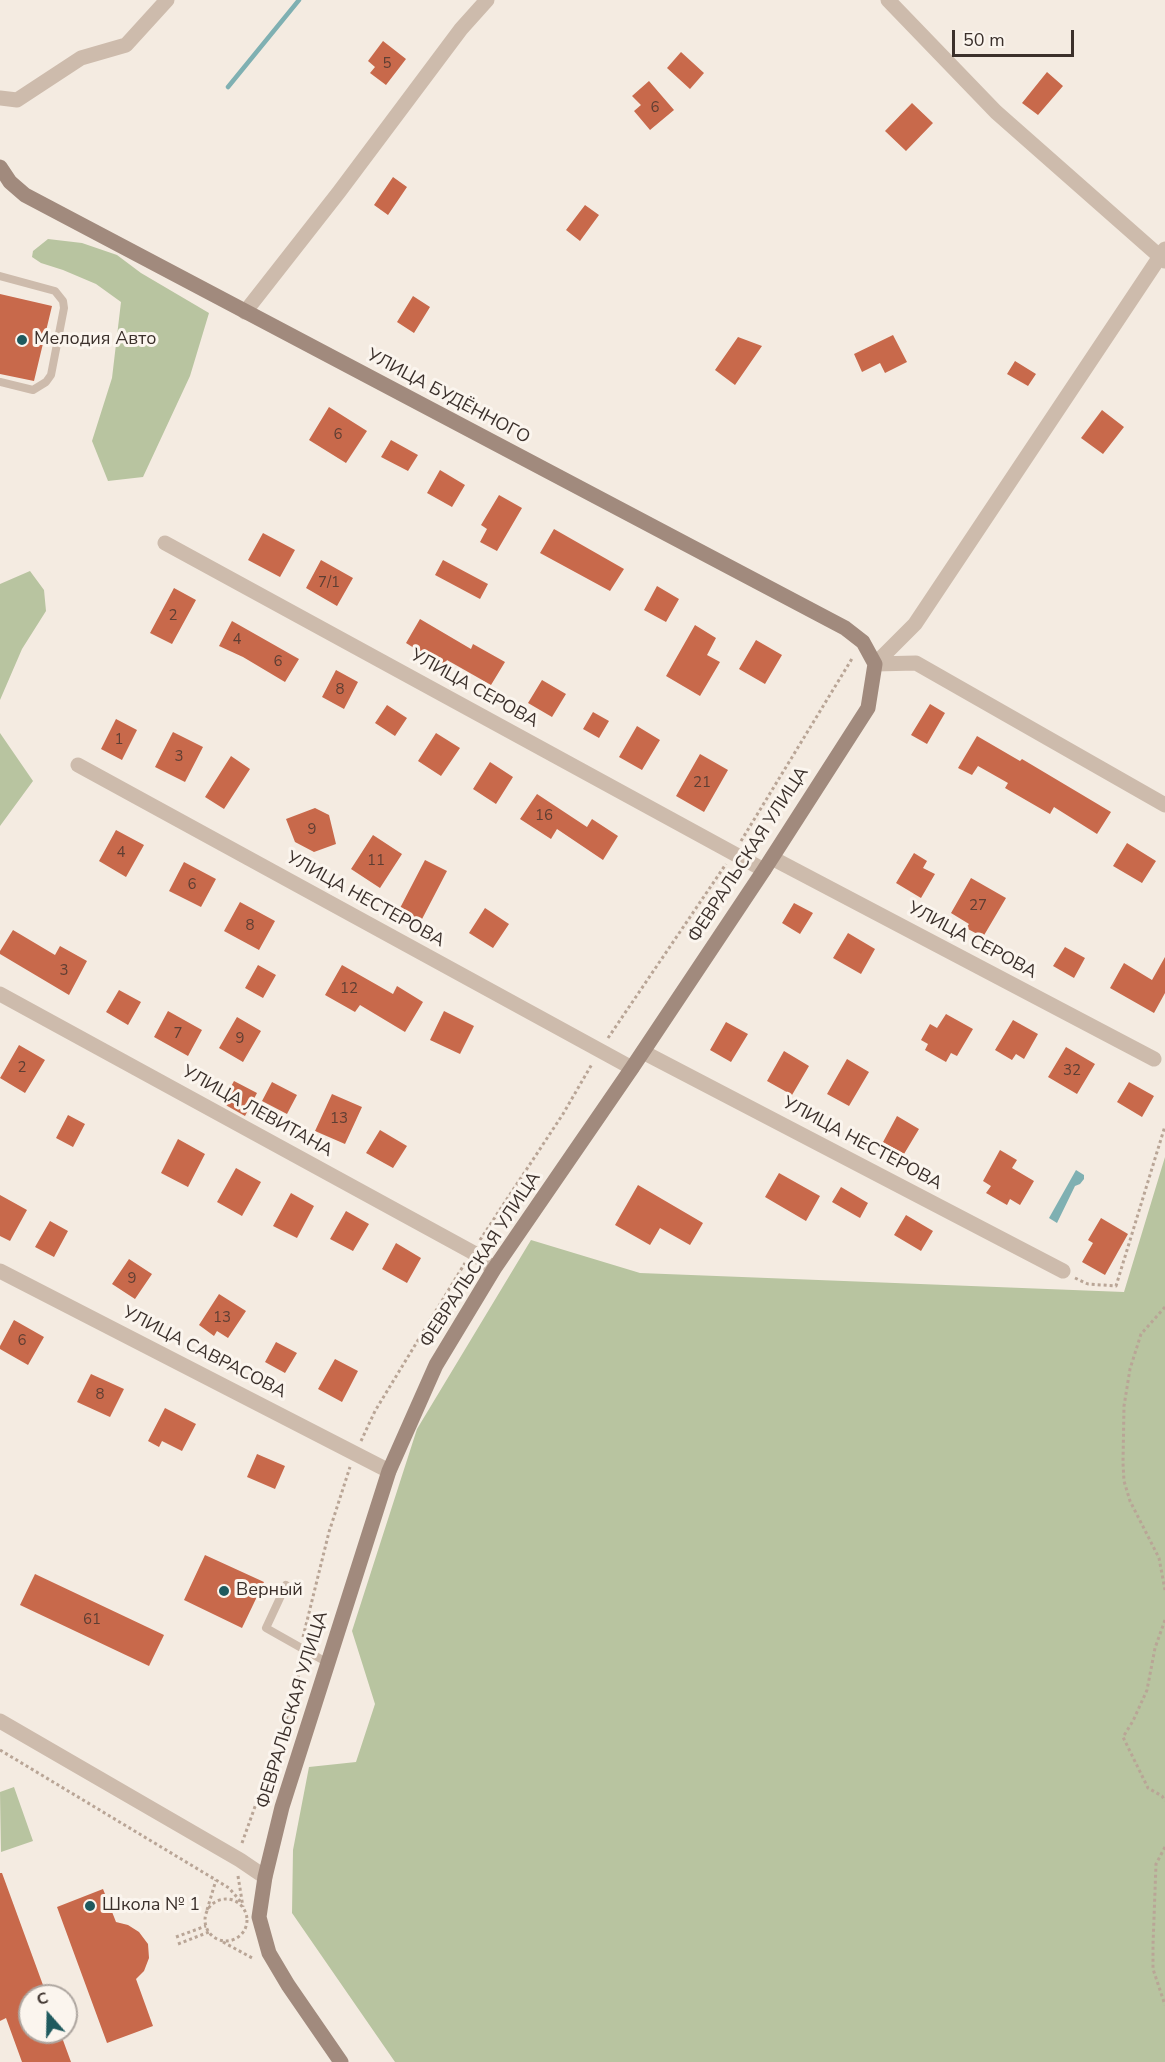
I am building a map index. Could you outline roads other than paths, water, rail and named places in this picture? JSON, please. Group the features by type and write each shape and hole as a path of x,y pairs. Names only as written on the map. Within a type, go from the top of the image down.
{"main road":[{"name":"УЛИЦА БУДЁННОГО","path":"0,167 10,182 25,195 845,628 862,642 875,664"},
{"name":"ФЕВРАЛЬСКАЯ УЛИЦА","path":"341,2062 268,1953 259,1917 265,1877 282,1807 389,1471 436,1365 494,1269 643,1052 768,864 867,708 875,664"}],"street":[{"path":"0,98 17,100 81,58 126,45 167,0"},
{"path":"245,312 339,192 461,29 487,0"},
{"path":"875,664 915,624 1163,255 996,112 888,0"},
{"name":"УЛИЦА СЕРОВА","path":"165,543 768,864 1154,1059"},
{"path":"875,664 916,663 1165,805"},
{"name":"УЛИЦА НЕСТЕРОВА","path":"78,765 632,1068"},
{"name":"УЛИЦА ЛЕВИТАНА","path":"0,994 472,1252 494,1269"},
{"name":"УЛИЦА НЕСТЕРОВА","path":"643,1052 1063,1271"},
{"name":"УЛИЦА САВРАСОВА","path":"0,1271 389,1471"},
{"path":"0,1721 240,1860 265,1877"}],"lane":[{"path":"0,276 55,291 63,301 64,308 51,375 46,382 33,390 0,382"},
{"path":"286,1585 266,1628 328,1663"}],"water":[{"path":"1076,1170 1084,1175 1084,1179 1075,1186 1057,1223 1049,1218"}],"waterway":[{"path":"228,87 299,0"}],"place":[{"name":"Мелодия Авто","path":"22,340"},
{"name":"Верный","path":"224,1591"},
{"name":"Школа № 1","path":"90,1906"}]}
